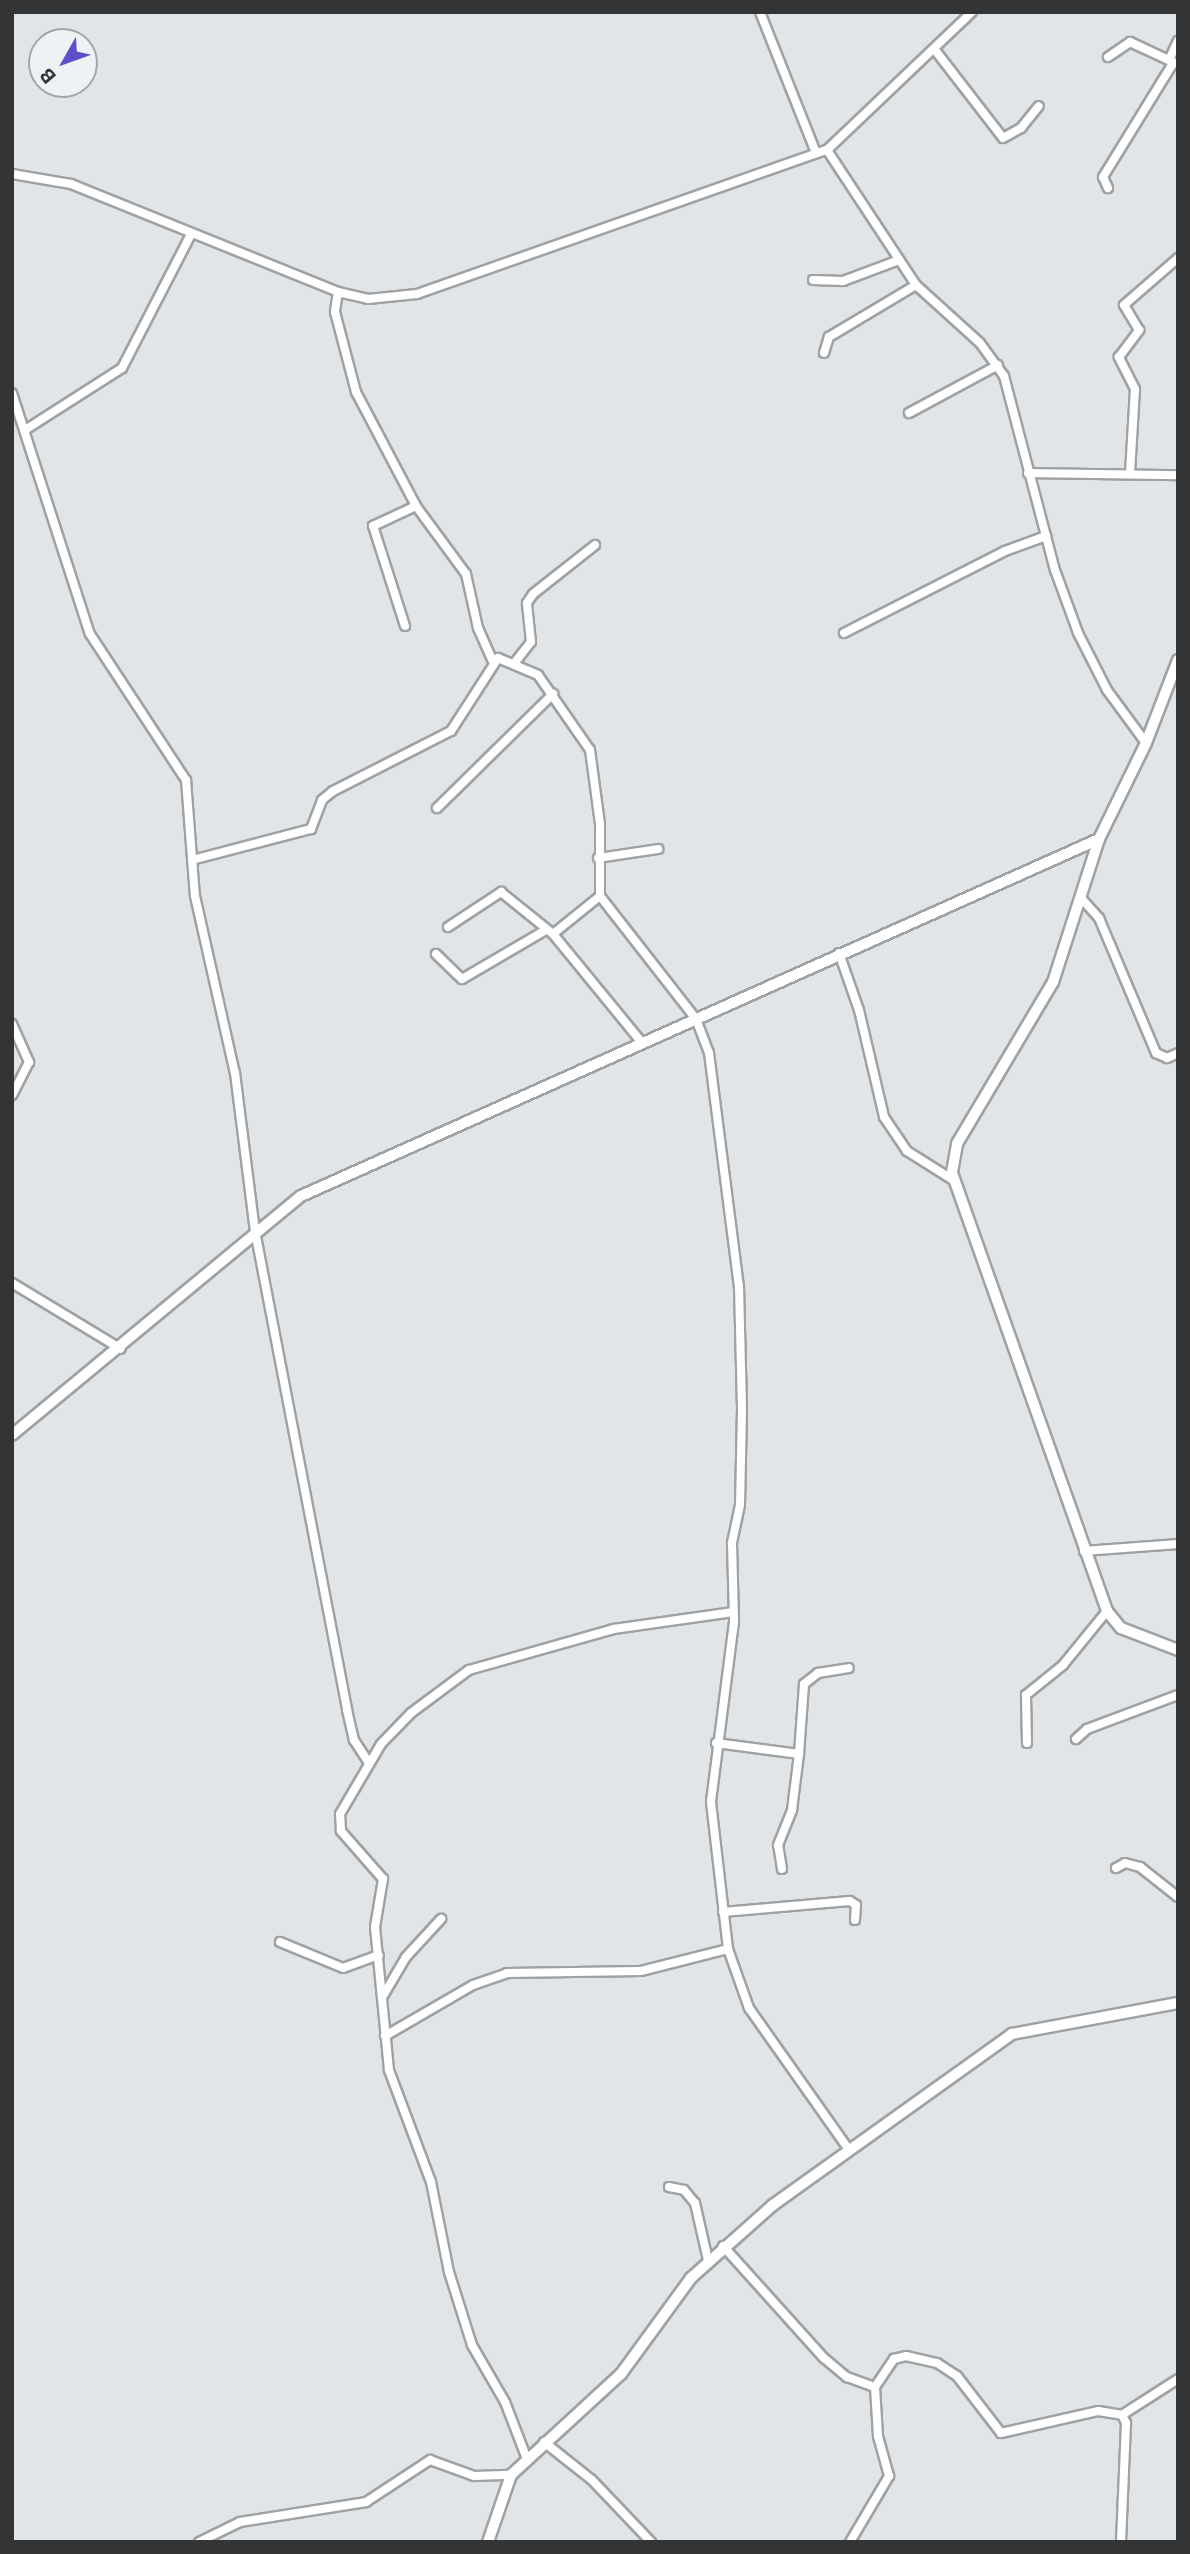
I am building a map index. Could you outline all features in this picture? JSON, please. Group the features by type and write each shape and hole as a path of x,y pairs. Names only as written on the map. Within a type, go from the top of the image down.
{"street":[{"path":"761,12 816,153"},
{"path":"12,174 71,184 190,236 338,292 394,298 463,282 827,150 972,12"},
{"path":"1108,188 1103,177 1173,63 1178,41"},
{"path":"1108,57 1130,42 1173,63"},
{"path":"934,50 1003,138 1021,128 1040,106"},
{"path":"827,150 916,285 998,365 1010,390 1028,473 1078,633 1107,690 1146,743"},
{"path":"24,430 122,368 190,236"},
{"path":"1130,473 1135,389 1119,357 1139,330 1124,305 1178,258"},
{"path":"813,280 844,281 899,260"},
{"path":"824,353 829,337 916,285"},
{"path":"338,292 335,312 356,392 416,506 466,574 478,628 493,661"},
{"path":"909,413 998,365"},
{"path":"12,393 90,634 185,775 195,896 235,1073 255,1231 347,1710 354,1740 369,1763"},
{"path":"1028,473 1178,475"},
{"path":"405,626 373,526 416,506"},
{"path":"844,633 1006,551 1046,536"},
{"path":"516,661 531,642 527,604 533,594 595,545"},
{"path":"1178,660 1146,743 1099,839 1053,982 957,1144 953,1180 1073,1506 1084,1551 1107,1611 1121,1628 1178,1650"},
{"path":"192,860 311,829 322,800 333,791 451,731 493,661"},
{"path":"493,661 516,661 553,694 595,765 600,896 696,1019 709,1053 739,1286 740,1505 732,1543 733,1612 711,1802 723,1912 728,1949 749,2008 849,2150"},
{"path":"437,808 553,694"},
{"path":"12,1435 121,1349 255,1231 301,1196 643,1044 839,953 1099,839"},
{"path":"598,858 658,849"},
{"path":"448,927 501,892 548,933 643,1044"},
{"path":"436,954 462,979 548,933 600,896"},
{"path":"1081,898 1099,918 1156,1053 1167,1058 1178,1053"},
{"path":"839,953 889,1127 907,1151 953,1180"},
{"path":"12,1024 29,1062 12,1095"},
{"path":"12,1283 121,1349"},
{"path":"1084,1551 1178,1544"},
{"path":"1027,1743 1026,1695 1063,1665 1107,1611"},
{"path":"527,2459 505,2402 471,2344 449,2272 431,2182 388,2070 375,1927 383,1879 338,1822 369,1763 411,1713 469,1670 614,1629 733,1612"},
{"path":"782,1869 778,1846 792,1810 804,1684 818,1674 849,1668"},
{"path":"1076,1738 1087,1728 1178,1695"},
{"path":"716,1743 799,1754"},
{"path":"1115,1868 1125,1863 1140,1867 1178,1897"},
{"path":"723,1912 842,1900 856,1905 855,1920"},
{"path":"381,1998 406,1957 441,1919"},
{"path":"281,1942 343,1968 379,1955"},
{"path":"385,2036 473,1985 507,1973 641,1971 728,1949"},
{"path":"488,2542 511,2475 621,2374 665,2308 723,2246 849,2150 1012,2034 1178,2003"},
{"path":"669,2187 684,2190 695,2203 708,2260"},
{"path":"723,2246 824,2358 848,2377 875,2387"},
{"path":"850,2542 889,2476 874,2412 875,2387 894,2359 906,2356 937,2363 957,2376 1001,2433 1098,2411 1122,2415 1178,2379"},
{"path":"1121,2542 1126,2423 1122,2415"},
{"path":"544,2442 592,2480 651,2542"},
{"path":"200,2542 240,2522 366,2502 430,2460 474,2476 511,2475"}]}
